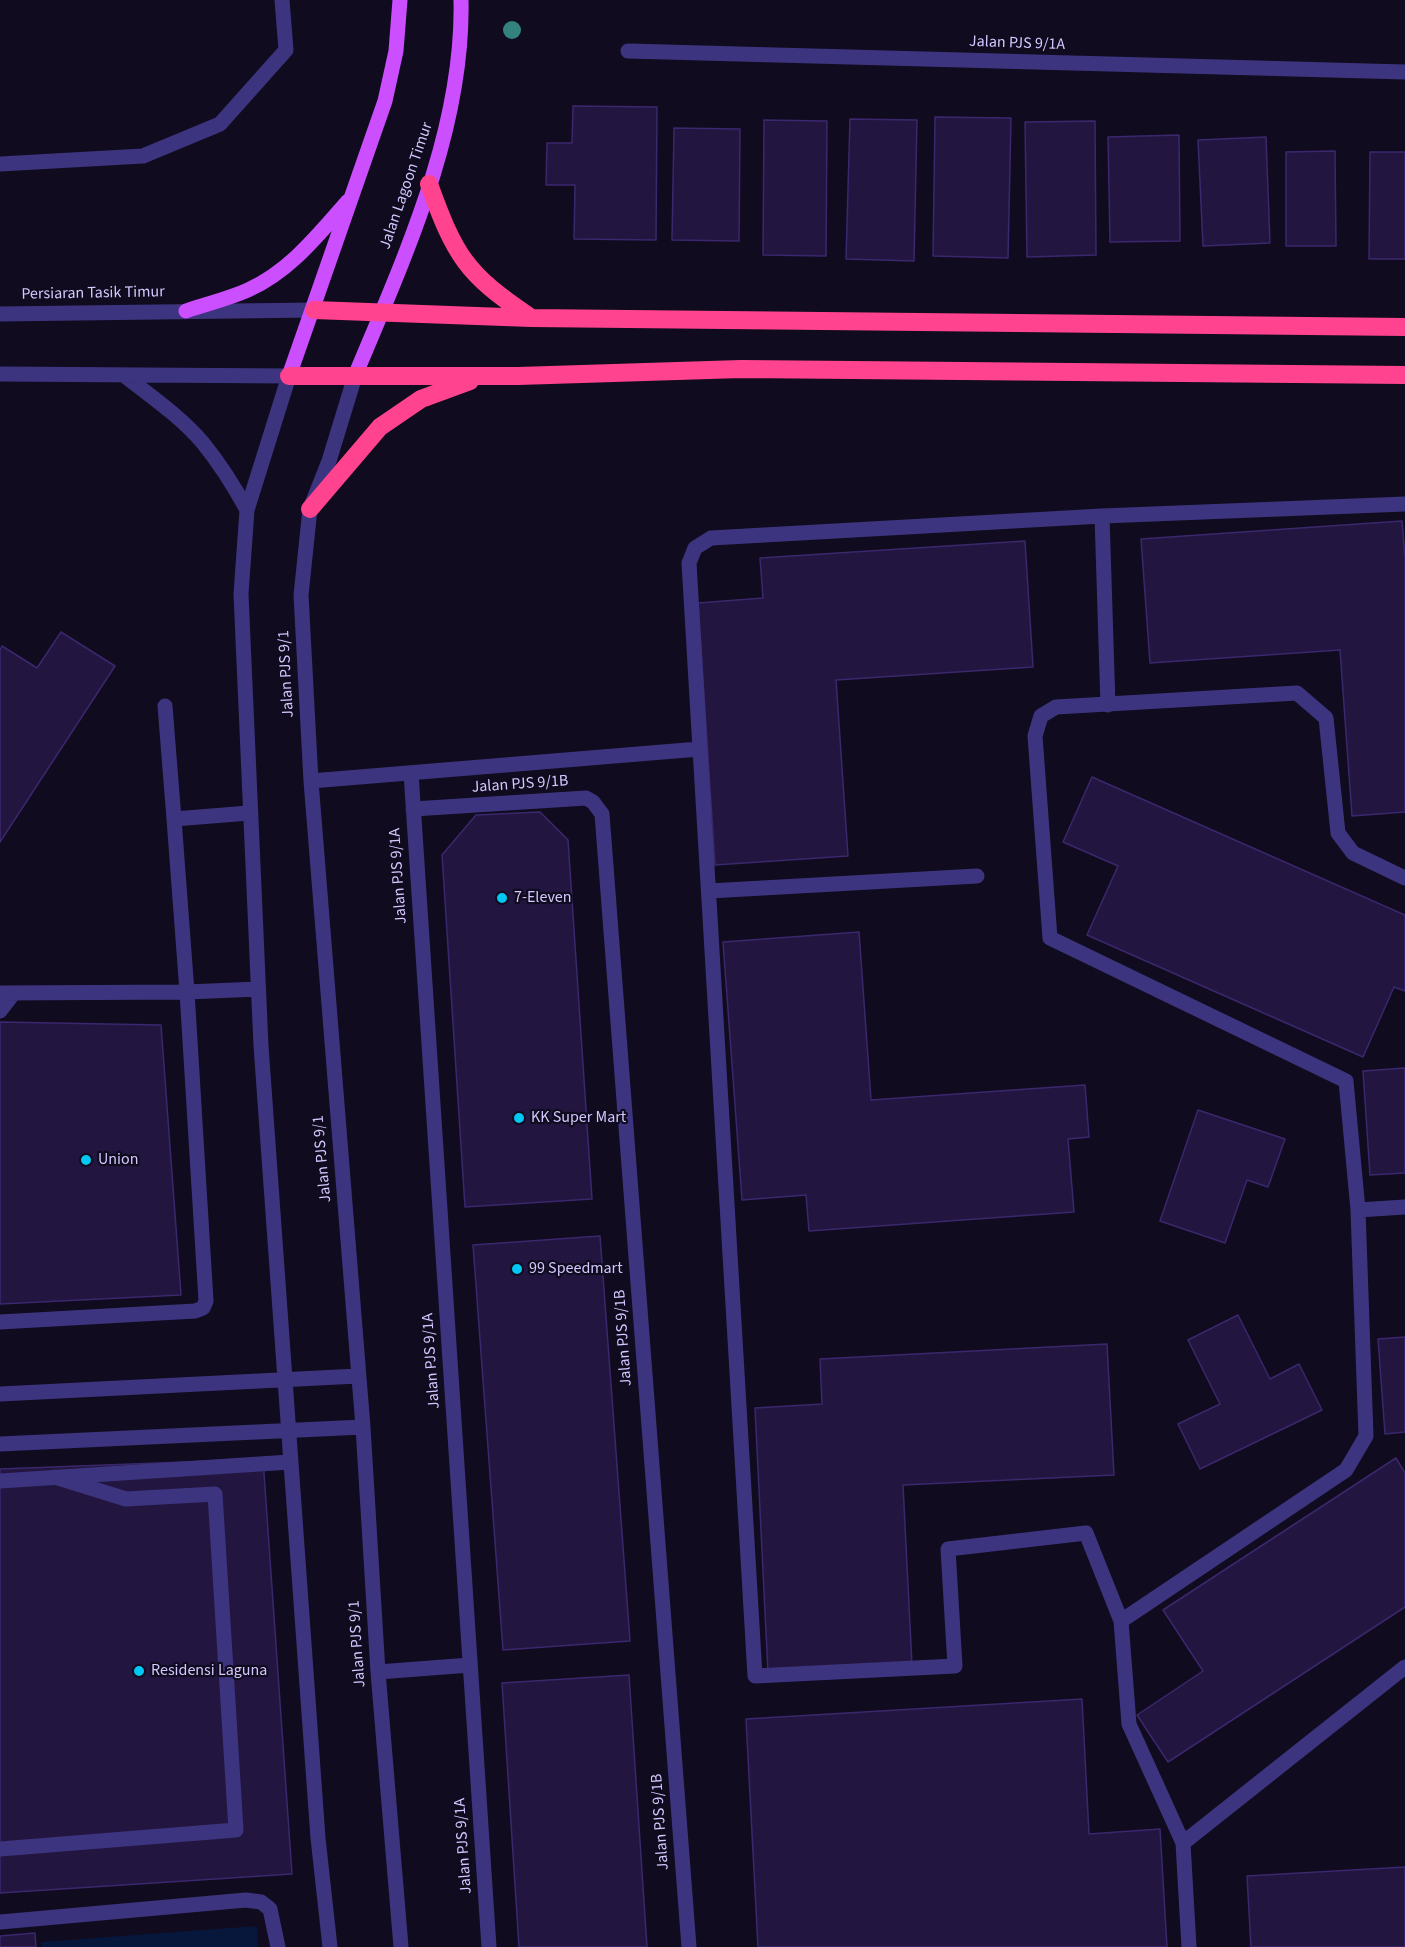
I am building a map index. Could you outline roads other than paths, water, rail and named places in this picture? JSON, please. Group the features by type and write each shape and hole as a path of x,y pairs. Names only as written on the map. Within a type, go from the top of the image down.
{"highway":[{"path":"429,184 447,233 465,265 491,291 531,318"},
{"path":"314,310 531,318 1405,327"},
{"path":"289,376 483,377 741,369 1405,375"},
{"path":"310,509 380,427 421,399 483,377"}],"main road":[{"path":"289,376 355,194 385,102 396,51 400,0"},
{"name":"Jalan Lagoon Timur","path":"355,376 429,184 452,111 462,38 461,0"},
{"path":"186,311 248,290 282,271 306,249 355,194"}],"street":[{"path":"0,164 143,156 220,124 286,50 282,0"},
{"name":"Jalan PJS 9/1A","path":"628,51 1405,72"},
{"name":"Persiaran Tasik Timur","path":"0,314 314,310"},
{"path":"0,374 289,376 247,510 241,594 258,989 318,1838 330,1947"},
{"path":"125,376 174,414 202,442 225,473 247,510"},
{"name":"Jalan PJS 9/1","path":"355,376 329,461 310,509 300,595 311,782 363,1427 378,1672 401,1947"},
{"path":"1189,1947 1183,1843 1129,1724 1121,1621 1086,1533 948,1548 955,1666 754,1676 689,563 695,548 711,538 1102,516 1405,504"},
{"path":"1102,516 1108,705"},
{"path":"1121,1621 1346,1470 1366,1436 1358,1210 1346,1081 1050,938 1035,736 1041,716 1056,707 1297,693 1326,718 1338,833 1353,853 1405,878"},
{"path":"0,1322 195,1311 203,1308 206,1301 187,993 165,706"},
{"path":"311,782 699,749"},
{"name":"Jalan PJS 9/1A","path":"411,773 489,1947"},
{"name":"Jalan PJS 9/1B","path":"413,809 586,798 598,807 602,814 689,1947"},
{"path":"174,819 249,813"},
{"path":"709,891 977,876"},
{"path":"0,1011 7,993 187,993 258,989"},
{"path":"1358,1210 1405,1207"},
{"path":"0,1394 358,1376"},
{"path":"0,1444 363,1427"},
{"path":"0,1480 290,1462"},
{"path":"0,1849 236,1830 215,1494 126,1499 55,1477"},
{"path":"378,1672 470,1665"},
{"path":"1183,1843 1405,1667"},
{"path":"0,1922 246,1900 261,1902 270,1909 278,1947"}],"water":[{"path":"257,1926 258,1947 41,1947 41,1942"}],"place":[{"name":"7-Eleven","path":"502,898"},
{"name":"KK Super Mart","path":"519,1118"},
{"name":"Union","path":"86,1160"},
{"name":"99 Speedmart","path":"517,1269"},
{"name":"Residensi Laguna","path":"139,1671"}]}
